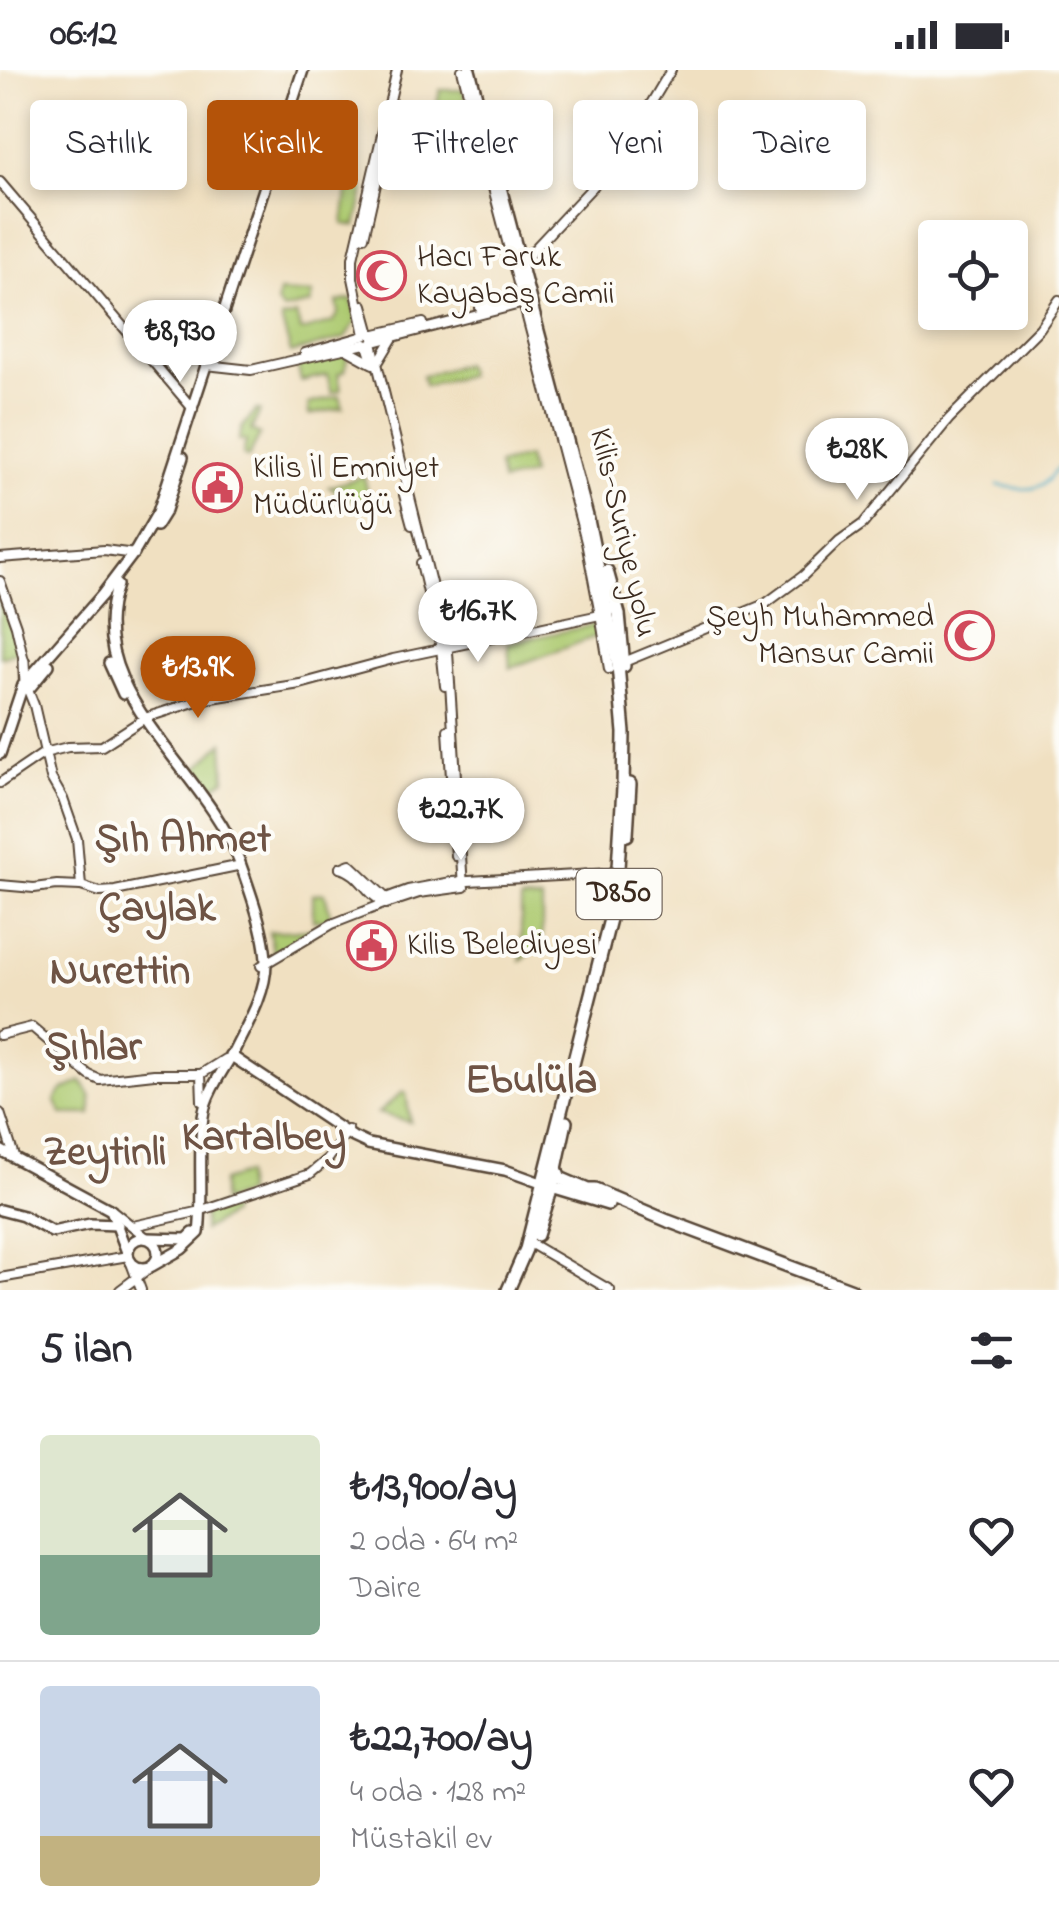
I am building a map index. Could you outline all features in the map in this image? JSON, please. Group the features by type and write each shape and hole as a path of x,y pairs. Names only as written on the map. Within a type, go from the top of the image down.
{"highway":[{"name":"Kilis-Suriye yolu","path":"469,70 525,259 608,616 624,662 630,778 624,873 551,1178"},
{"name":"D850","path":"469,70 526,300 596,551 618,664 624,733 616,882 551,1178"},
{"path":"516,1290 551,1178"},
{"path":"508,1290 551,1178"},
{"path":"551,1178 838,1290"},
{"path":"551,1178 852,1290"}],"main road":[{"path":"0,754 11,715 37,670 103,603 166,510 306,70"},
{"path":"27,687 103,603 134,555 158,512 210,364"},
{"path":"103,603 112,676 210,812 237,866 263,965 233,1054 206,1105 195,1228 187,1239 134,1241 129,1258"},
{"path":"24,662 37,670"},
{"path":"24,662 27,687"},
{"path":"143,719 199,788 234,847 245,878 263,965"},
{"path":"233,1054 368,1144 551,1178"},
{"path":"0,1150 111,1210 129,1258 143,1268 152,1266 199,1233 202,1101 233,1054"},
{"path":"0,1208 26,1213 46,1230 59,1232 90,1224 118,1225"},
{"path":"148,1238 156,1244 158,1253 152,1266"}],"street":[{"path":"369,339 353,278 354,258 399,70"},
{"path":"399,70 357,279 444,650 461,884"},
{"path":"525,259 601,178 637,128 671,70"},
{"path":"0,179 194,405"},
{"path":"210,364 251,370 526,300"},
{"path":"369,339 394,336 526,300"},
{"path":"624,662 765,604 803,576 863,524 949,420 1040,328 1059,300"},
{"path":"345,345 361,318"},
{"path":"376,365 394,336"},
{"path":"345,345 376,365"},
{"path":"0,558 104,550 134,555"},
{"path":"0,581 24,662"},
{"path":"0,783 44,753 68,746 102,746 143,719 200,700 300,684 348,670 608,616 609,669"},
{"path":"27,687 51,778 72,822 82,886"},
{"path":"0,885 82,886 100,892 116,891 237,866"},
{"path":"354,866 386,901 378,900 348,870 340,868 354,866"},
{"path":"461,884 611,872 618,868"},
{"path":"263,965 320,930 424,886 609,877 616,882"},
{"path":"0,1035 32,1027 89,1076 100,1080 202,1074 233,1054"},
{"path":"202,1074 202,1101"},
{"path":"0,1113 14,1156"},
{"path":"133,1226 198,1211 310,1174 329,1158 347,1131"},
{"path":"111,1210 148,1238"},
{"path":"533,1245 610,1290"},
{"path":"0,1278 129,1258 141,1290"},
{"path":"120,1290 152,1266"}],"green space":[{"path":"440,90 464,90 466,100 438,100"},
{"path":"361,187 364,191 356,226 343,224 347,190"},
{"path":"279,292 313,294 311,304 282,310 277,303"},
{"path":"352,299 357,320 345,338 291,353 281,319 296,315 301,331 333,322 339,313 337,302"},
{"path":"348,351 345,371 338,374 341,390 332,393 327,375 301,381 297,364"},
{"path":"464,364 468,375 425,386 422,376"},
{"path":"340,396 343,408 309,415 308,404"},
{"path":"256,410 260,411 251,430 260,435 248,458 243,455 246,441 239,440 242,428"},
{"path":"527,457 531,475 502,482 498,465"},
{"path":"364,476 369,498 354,500 329,487"},
{"path":"0,595 19,651 0,657"},
{"path":"598,624 600,635 510,668 508,643"},
{"path":"223,742 225,779 206,792 193,773"},
{"path":"325,893 331,918 313,921 313,894"},
{"path":"521,900 542,900 542,946 521,960"},
{"path":"269,932 314,932 274,955"},
{"path":"82,1081 91,1097 91,1114 62,1114 55,1100 61,1091"},
{"path":"403,1092 410,1122 378,1113"},
{"path":"245,1174 245,1194 222,1201 222,1181"},
{"path":"230,1203 230,1214 203,1231 204,1211"}],"waterway":[{"path":"998,485 1037,487 1059,468"}],"place":[{"name":"Hacı Faruk Kayabaş Camii","path":"382,276"},
{"name":"Kilis İl Emniyet Müdürlüğü","path":"218,487"},
{"name":"Şeyh Muhammed Mansur Camii","path":"969,636"},
{"name":"Kilis Belediyesi","path":"372,946"}],"district":[{"name":"Şıh Ahmet","path":"183,840"},
{"name":"Çaylak","path":"157,909"},
{"name":"Nurettin","path":"120,972"},
{"name":"Şıhlar","path":"93,1048"},
{"name":"Ebulüla","path":"531,1081"},
{"name":"Kartalbey","path":"264,1138"},
{"name":"Zeytinli","path":"105,1153"}]}
